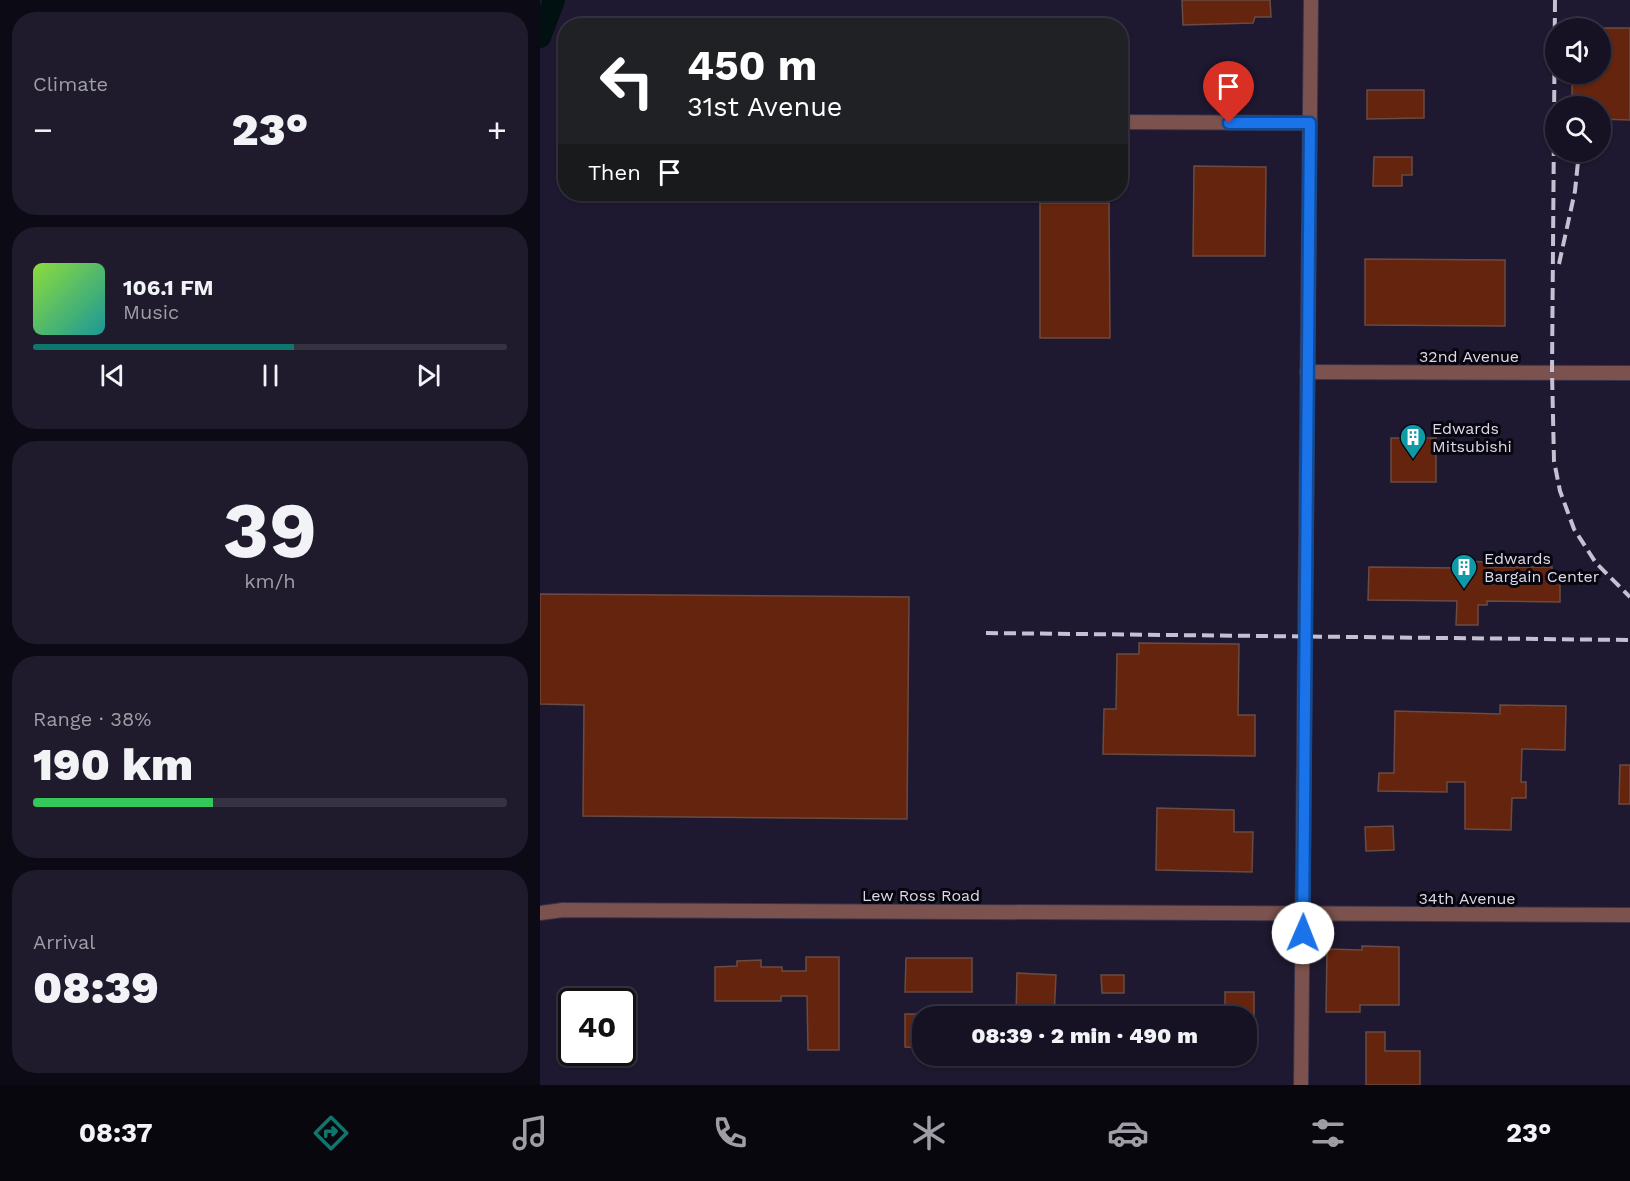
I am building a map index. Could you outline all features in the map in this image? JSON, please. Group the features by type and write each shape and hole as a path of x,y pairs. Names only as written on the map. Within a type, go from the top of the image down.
{"street":[{"path":"1300,1085 1311,0"},
{"path":"1128,122 1310,123"},
{"name":"32nd Avenue","path":"1307,372 1630,373"},
{"name":"Lew Ross Road","path":"540,913 563,910 1303,914"},
{"name":"34th Avenue","path":"1303,914 1630,915"}],"building":[{"path":"1182,0 1270,0 1271,17 1255,17 1253,23 1183,25"},
{"path":"1611,28 1630,28 1630,120 1611,119 1611,96 1572,96 1572,84 1611,84"},
{"path":"1367,90 1424,90 1424,118 1367,119"},
{"path":"1374,157 1412,157 1412,175 1402,175 1402,186 1373,186"},
{"path":"1194,166 1266,167 1265,256 1193,256"},
{"path":"1040,203 1109,203 1110,338 1040,338"},
{"path":"1365,259 1505,260 1505,326 1365,325"},
{"name":"Edwards Mitsubishi","path":"1391,438 1436,438 1436,482 1391,482"},
{"name":"Edwards Bargain Center","path":"1459,561 1489,562 1489,567 1552,567 1552,579 1560,579 1560,602 1487,601 1487,605 1478,605 1478,625 1456,625 1457,601 1368,600 1369,567 1459,568"},
{"path":"540,594 909,597 907,819 583,816 584,705 540,704"},
{"path":"1139,643 1239,644 1238,715 1255,715 1255,756 1103,754 1104,709 1116,709 1117,654 1139,654"},
{"path":"1500,705 1566,706 1565,750 1522,749 1521,782 1526,782 1526,798 1512,798 1511,830 1465,829 1465,782 1447,782 1447,792 1378,791 1379,773 1394,773 1395,711 1500,714"},
{"path":"1620,765 1630,765 1630,804 1619,804"},
{"path":"1157,808 1234,810 1234,832 1253,832 1252,872 1156,870"},
{"path":"1393,826 1394,850 1366,851 1365,827"},
{"path":"1362,946 1399,947 1399,1005 1360,1005 1360,1012 1326,1012 1327,949 1362,950"},
{"path":"806,957 839,957 839,1050 808,1050 807,996 781,996 781,1001 715,1001 715,967 737,966 737,961 761,960 761,967 782,967 782,971 806,971"},
{"path":"906,958 972,958 972,992 905,992"},
{"path":"1017,973 1056,975 1055,1006 1016,1006"},
{"path":"1101,975 1124,975 1124,993 1102,993"},
{"path":"1225,992 1254,992 1254,1006 1225,1006"},
{"path":"905,1014 912,1014 912,1047 905,1047"},
{"path":"1366,1032 1385,1032 1385,1051 1420,1051 1420,1085 1366,1085"}],"waterway":[{"path":"540,37 554,0"}],"railway":[{"path":"1555,0 1552,372 1554,461 1560,491 1574,529 1596,563 1630,597"},
{"path":"1559,264 1575,191 1578,162"},
{"path":"986,633 1630,640"}],"place":[{"name":"Edwards Mitsubishi","path":"1413,460"},
{"name":"Edwards Bargain Center","path":"1464,590"}],"route":[{"path":"1229,123 1310,123 1303,933"}]}
